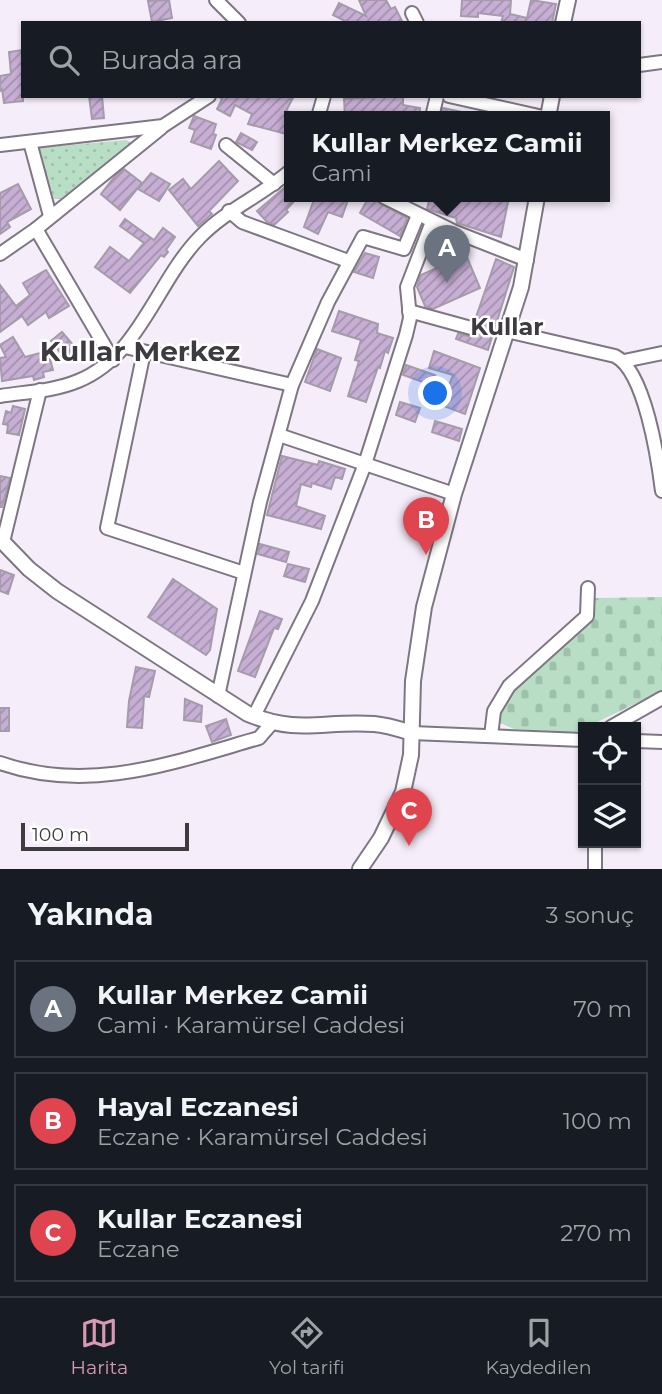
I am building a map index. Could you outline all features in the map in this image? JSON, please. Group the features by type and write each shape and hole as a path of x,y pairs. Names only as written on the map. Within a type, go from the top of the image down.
{"main road":[{"path":"563,21 568,0"},
{"path":"360,869 381,838 403,792 411,755 414,681 422,619 454,494 508,331 527,260 536,202"},
{"path":"1,540 29,569 57,591 218,696 254,716 272,723 303,727 374,724 412,733"}],"street":[{"path":"216,0 237,21"},
{"path":"641,65 662,62"},
{"path":"0,254 36,229 163,126 206,98"},
{"path":"458,98 518,111"},
{"path":"0,145 163,126"},
{"path":"30,142 50,216"},
{"path":"226,145 274,184"},
{"path":"0,396 76,382 98,372 125,347 180,261 199,238 229,211 265,192 284,175"},
{"path":"218,696 260,502 292,385 348,261 363,237 404,249 412,207 432,222 527,260"},
{"path":"229,211 242,222 348,261"},
{"path":"254,716 312,601 365,464 406,335 408,287 432,222"},
{"path":"36,229 113,360"},
{"path":"409,311 471,328"},
{"path":"508,331 615,356 624,361 640,389 662,491"},
{"path":"125,347 292,385"},
{"path":"144,352 107,528 244,573"},
{"path":"624,361 662,353"},
{"path":"1,540 40,390"},
{"path":"279,435 454,494"},
{"path":"491,736 494,712 509,686 587,616 589,589"},
{"path":"620,722 662,698"},
{"path":"0,762 52,775 111,775 259,738 272,723"},
{"path":"412,733 578,740"},
{"path":"641,741 662,742"},
{"path":"595,848 595,869"}],"green space":[{"path":"126,140 131,143 60,199 54,199 38,148"},
{"path":"662,597 662,691 597,722 578,722 578,731 574,733 514,729 500,723 496,716 508,694 589,621 593,598"}],"building":[{"path":"169,0 172,18 152,21 148,1"},
{"path":"359,0 386,0 391,9 395,7 402,21 345,21 333,15 339,3 366,16"},
{"path":"462,0 511,0 510,14 527,18 531,0 556,4 552,21 502,21 503,16 478,13 478,17 461,16"},
{"path":"21,50 23,101 4,103 2,89 0,91 0,76 11,74 9,52"},
{"path":"89,98 102,98 104,118 92,119"},
{"path":"293,98 284,111 284,133 248,124 252,114 235,105 230,116 217,109 222,99"},
{"path":"403,98 403,105 420,108 420,111 345,111 344,99"},
{"path":"194,116 216,124 213,134 216,135 211,149 191,142 195,130 189,128"},
{"path":"241,133 257,142 252,150 236,142"},
{"path":"219,161 238,181 209,211 212,214 198,226 169,190 183,179 191,189"},
{"path":"124,169 142,183 120,210 101,194"},
{"path":"151,173 170,184 159,201 138,189"},
{"path":"18,184 31,209 7,222 10,227 0,234 0,193"},
{"path":"284,188 284,202 293,202 286,210 288,212 274,225 267,222 257,211"},
{"path":"313,202 347,202 342,217 328,212 318,234 304,227"},
{"path":"366,202 378,202 407,218 400,236 360,213"},
{"path":"429,202 508,202 501,237 457,223 456,218 427,209"},
{"path":"125,219 154,240 163,228 175,237 164,257 161,255 130,293 95,267 110,247 129,261 144,243 120,226"},
{"path":"365,253 379,257 373,278 354,272"},
{"path":"466,255 480,288 433,309 425,306 417,287 421,275"},
{"path":"496,259 514,267 488,350 456,339 458,334 473,337 479,331 475,320"},
{"path":"46,270 69,306 49,318 46,312 28,325 22,316 0,332 0,285 16,306 30,295 23,283"},
{"path":"339,311 378,324 377,333 393,338 388,353 385,351 380,368 378,367 366,402 348,396 359,361 355,360 361,340 332,331"},
{"path":"62,332 75,347 70,351 73,354 66,360 51,341"},
{"path":"13,337 25,357 48,351 53,370 43,372 44,377 34,380 33,376 2,381 0,358 6,357 0,345"},
{"path":"317,349 341,358 330,391 305,382"},
{"path":"434,351 480,368 465,414 441,405 453,375 429,368"},
{"path":"406,365 435,375 431,385 403,375"},
{"path":"400,402 420,408 415,422 396,415"},
{"path":"13,406 25,409 19,435 7,433 8,425 3,424 6,411 11,413"},
{"path":"435,421 462,429 459,441 432,432"},
{"path":"282,456 318,465 319,461 345,469 342,479 335,477 331,489 312,483 311,487 301,484 296,506 325,516 321,529 267,515"},
{"path":"0,476 10,478 2,507 0,507"},
{"path":"260,544 289,552 286,562 258,554"},
{"path":"288,564 309,569 305,582 284,576"},
{"path":"0,570 14,575 8,594 0,591"},
{"path":"173,579 217,609 210,650 206,655 148,617"},
{"path":"260,611 282,619 278,629 274,628 255,677 238,671"},
{"path":"136,667 155,671 149,697 144,696 142,728 127,727"},
{"path":"185,699 202,706 201,722 184,720"},
{"path":"0,708 9,708 9,731 0,731"},
{"path":"226,719 231,735 212,742 206,726"}],"place":[{"name":"Kullar Merkez Camii","path":"447,283"},
{"name":"Hayal Eczanesi","path":"426,555"},
{"name":"Kullar Eczanesi","path":"409,846"}],"district":[{"name":"Kullar","path":"507,327"},
{"name":"Kullar Merkez","path":"140,351"}]}
